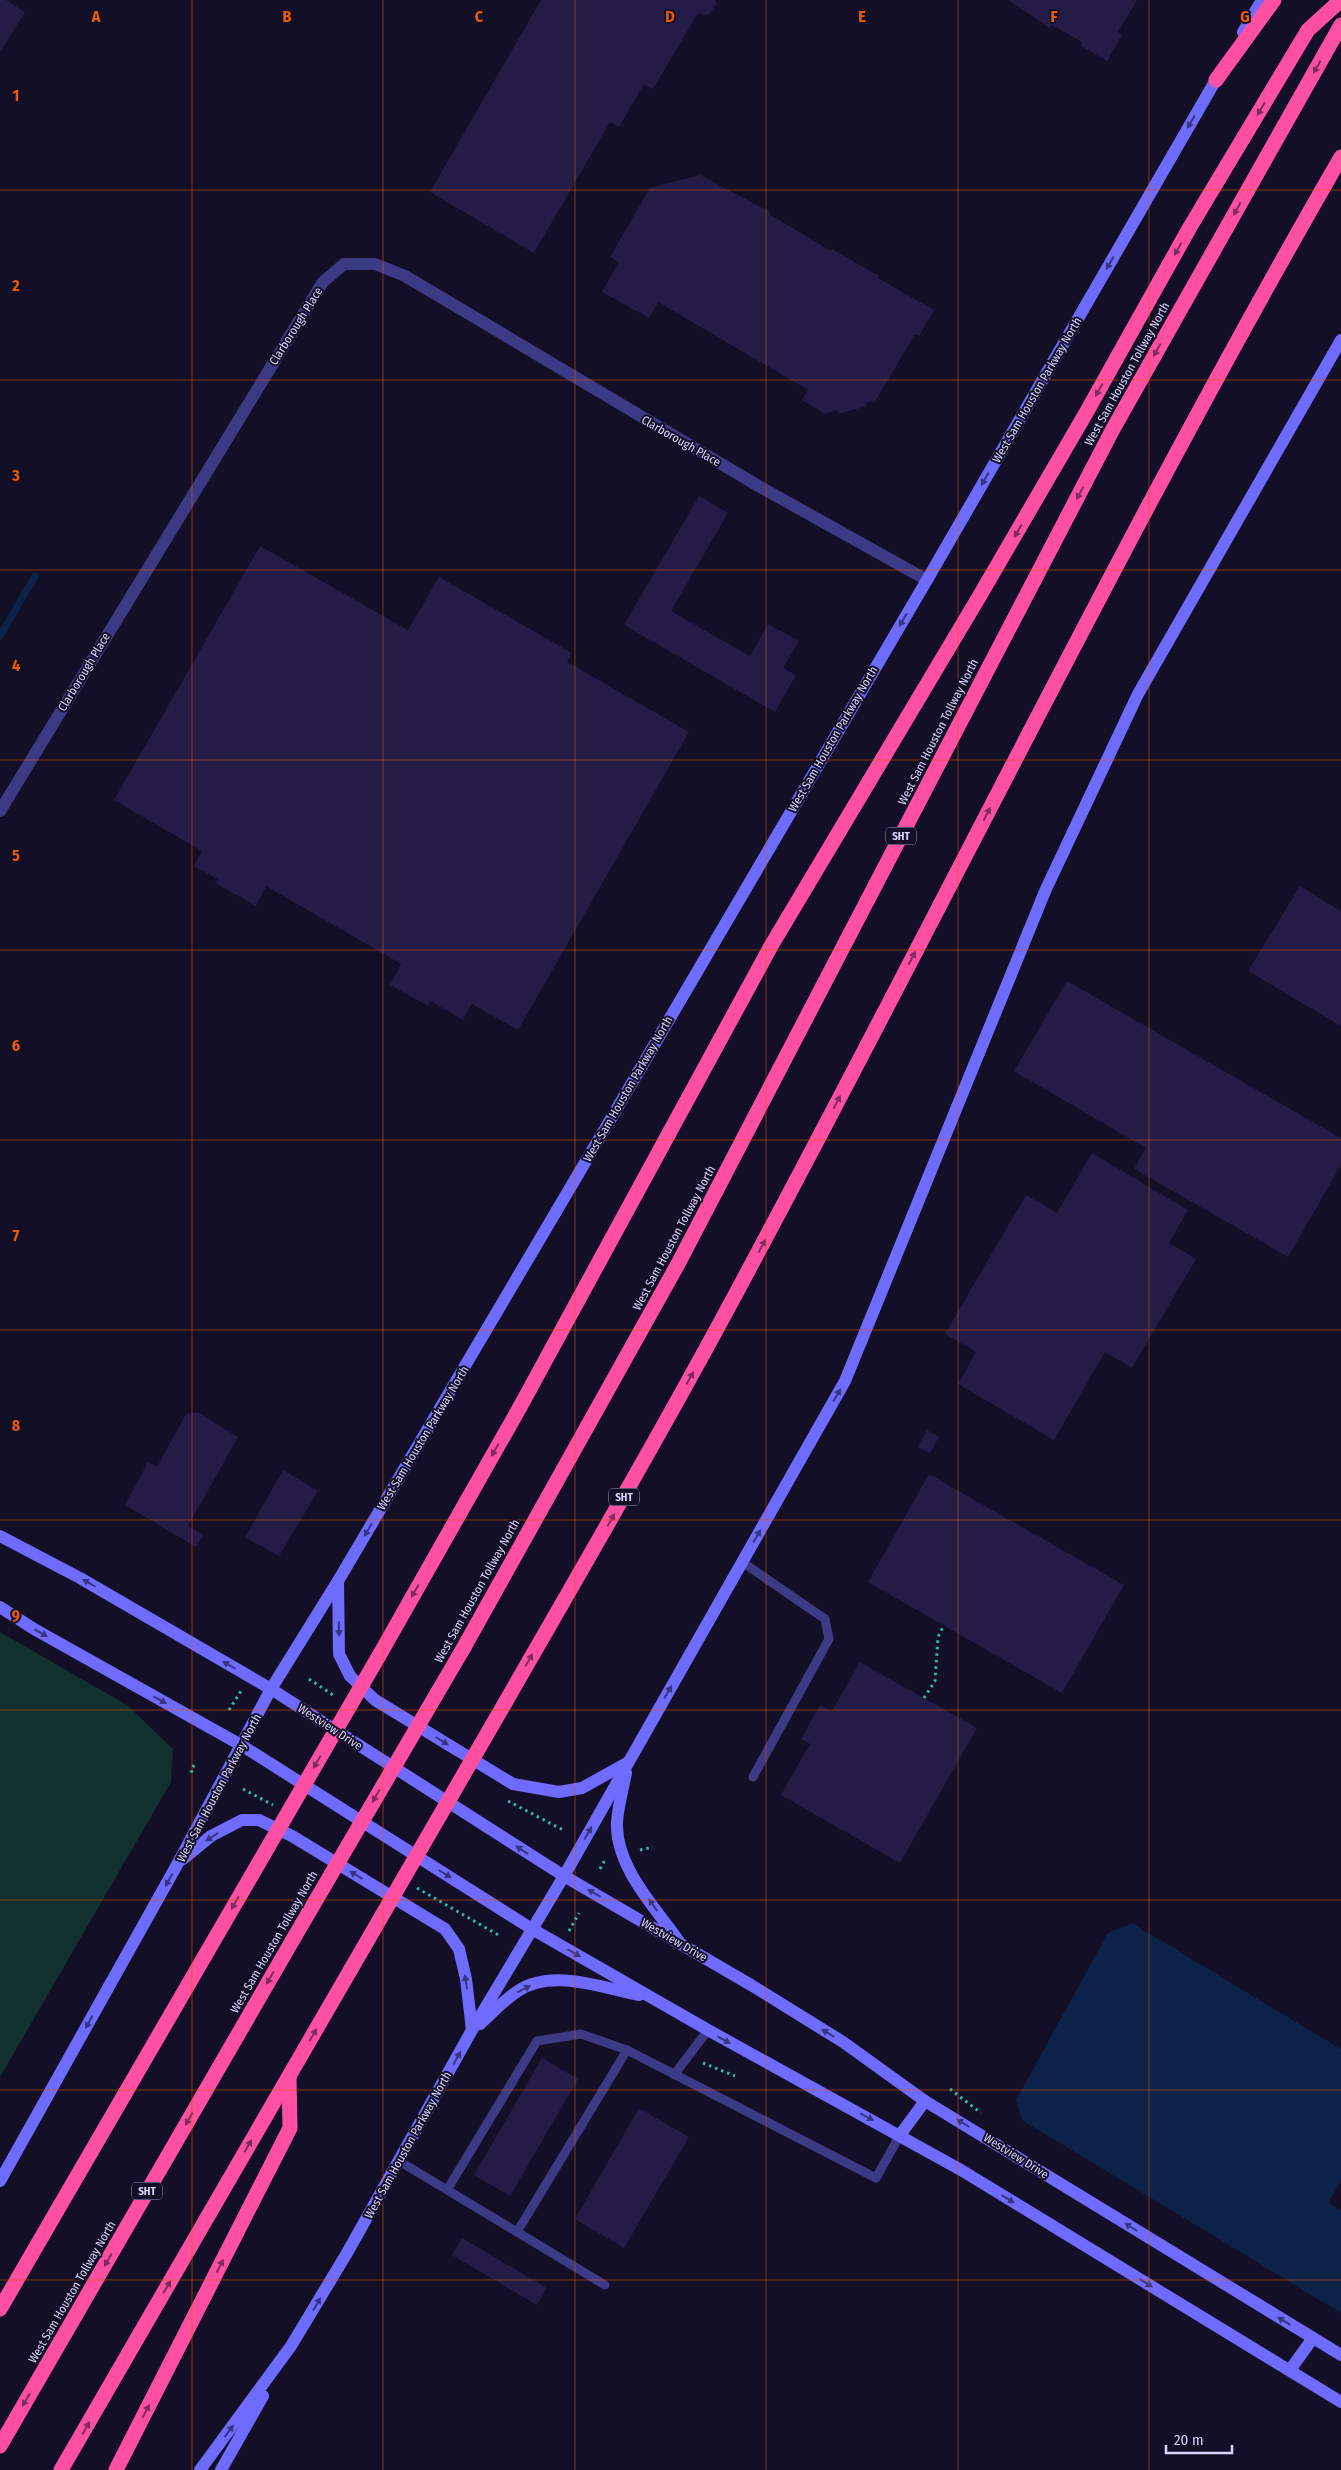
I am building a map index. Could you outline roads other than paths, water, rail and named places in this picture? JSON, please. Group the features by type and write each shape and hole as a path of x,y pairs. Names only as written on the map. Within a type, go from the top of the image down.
{"highway":[{"path":"1216,80 1274,0"},
{"path":"0,2309 380,1654 520,1407 771,946 1077,430 1190,228 1308,30 1341,0"},
{"name":"West Sam Houston Tollway North","path":"0,2446 463,1648 678,1264 1113,428 1341,25"},
{"name":"SHT","path":"61,2470 505,1703 719,1325 837,1104 1144,510 1341,157"},
{"path":"116,2470 290,2128 288,2077"}],"main road":[{"name":"West Sam Houston Parkway North","path":"0,2181 178,1863 271,1689 338,1581 927,580 1262,0"},
{"name":"West Sam Houston Parkway North","path":"200,2470 291,2346 399,2161 472,2030 564,1876 845,1381 1046,889 1138,694 1341,340"},
{"name":"Westview Drive","path":"0,1536 80,1578 271,1689 564,1876 843,2042 925,2100 1341,2355"},
{"path":"338,1581 339,1654 350,1676 375,1700 513,1784 559,1792 566,1791 582,1788 628,1763"},
{"path":"0,1607 34,1629 241,1745 532,1929 708,2030 900,2135 1341,2402"},
{"path":"628,1763 617,1823 622,1853 633,1876 681,1944"},
{"path":"178,1863 211,1836 242,1820 259,1820 292,1836 445,1929 459,1948 466,1979 472,2030"},
{"path":"472,2030 519,1990 536,1983 571,1981 652,1998"},
{"path":"900,2135 925,2100"},
{"path":"1290,2370 1313,2338"},
{"path":"221,2470 291,2346"}],"street":[{"name":"Clarborough Place","path":"0,811 323,282 344,264 375,264 405,276 762,488 927,580"}],"lane":[{"path":"742,1562 825,1619 829,1639 752,1776"},
{"path":"674,2074 708,2030"},
{"path":"447,2190 537,2041 581,2034 627,2050 876,2178 900,2135"},
{"path":"517,2232 627,2050"},
{"path":"399,2161 605,2284"}],"water":[{"path":"1132,1923 1341,2049 1341,2181 1328,2203 1341,2210 1341,2313 1022,2120 1016,2100 1108,1933"}],"waterway":[{"path":"0,636 35,576"}]}
